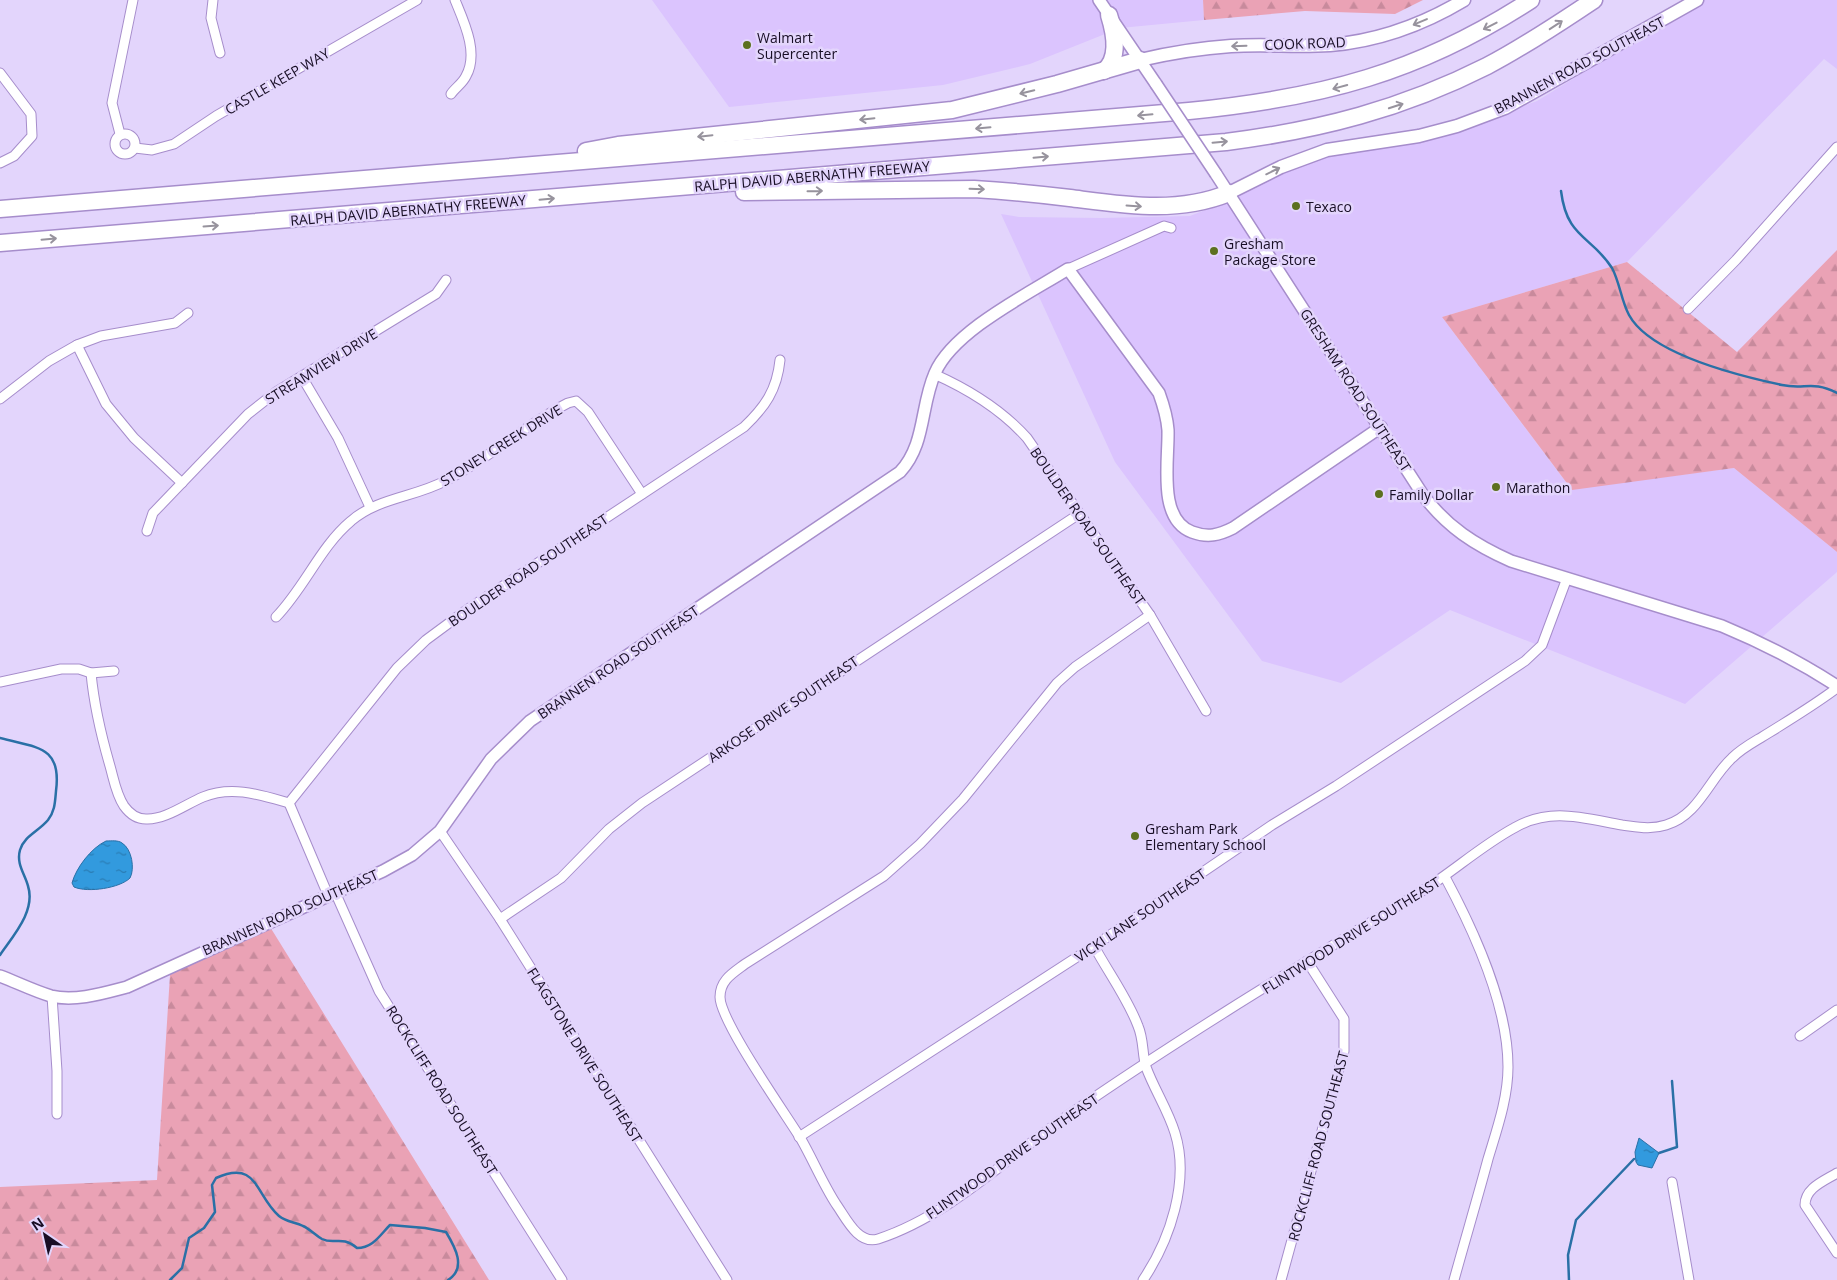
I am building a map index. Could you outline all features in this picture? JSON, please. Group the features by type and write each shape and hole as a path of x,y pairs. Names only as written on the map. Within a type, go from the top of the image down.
{"highway":[{"path":"0,209 1180,112 1270,102 1338,88 1407,67 1499,21 1531,0"},
{"name":"RALPH DAVID ABERNATHY FREEWAY","path":"0,243 1226,142 1293,132 1360,117 1440,88 1489,65 1594,0"},
{"path":"1104,71 1112,64 1115,55 1109,15"},
{"path":"479,169 618,145 952,110 1140,60"},
{"path":"574,196 974,189 1010,191 1127,205 1167,207 1198,203 1229,193"}],"main road":[{"name":"COOK ROAD","path":"1140,60 1195,49 1331,45 1351,42 1410,26 1464,0"},
{"name":"BRANNEN ROAD SOUTHEAST","path":"1229,193 1276,170 1319,153 1347,146 1419,136 1457,126 1505,108 1697,0"}],"street":[{"name":"CASTLE KEEP WAY","path":"132,0 112,103 120,134 114,143 119,152 129,153 135,148 152,150 174,144 224,112 417,0"},
{"path":"213,0 212,18 220,54"},
{"path":"451,94 467,76 471,55 468,35 455,0"},
{"name":"GRESHAM ROAD SOUTHEAST","path":"1099,0 1229,193 1430,504 1455,530 1482,548 1511,561 1739,633 1788,656 1837,687"},
{"path":"0,73 31,114 32,136 14,156 0,163"},
{"path":"120,134 132,136 135,148"},
{"path":"1688,309 1736,260 1837,147"},
{"name":"BRANNEN ROAD SOUTHEAST","path":"0,976 52,996 79,997 102,994 127,987 398,863 418,850 440,831 491,758 530,721 900,472 909,462 916,449 934,374 943,357 956,342 1068,269 1164,226 1172,228"},
{"path":"1068,269 1159,392 1164,405 1168,428 1168,492 1171,510 1180,525 1190,532 1202,536 1217,536 1233,528 1381,427"},
{"name":"STREAMVIEW DRIVE","path":"147,531 153,513 248,414 276,392 436,294 446,280"},
{"path":"0,399 49,361 77,345 101,336 175,323 188,313"},
{"path":"77,345 111,410 134,438 182,483"},
{"name":"BOULDER ROAD SOUTHEAST","path":"289,803 397,668 426,640 468,609 736,432 755,416 778,380 780,360"},
{"name":"BOULDER ROAD SOUTHEAST","path":"934,374 978,395 1017,427 1040,455 1150,616 1206,711"},
{"path":"302,376 338,438 370,507"},
{"name":"STONEY CREEK DRIVE","path":"276,617 294,599 335,535 353,519 370,507 444,482 577,397 642,494"},
{"name":"ARKOSE DRIVE SOUTHEAST","path":"500,919 561,878 609,829 642,803 1079,514"},
{"name":"VICKI LANE SOUTHEAST","path":"800,1136 1094,946 1272,825 1352,776 1525,660 1542,645 1566,578"},
{"name":"FLINTWOOD DRIVE SOUTHEAST","path":"1150,616 1075,667 1057,683 963,799 920,844 893,868 745,964 723,981 720,996 729,1023 800,1136 833,1200 860,1237 871,1241 913,1226 951,1202 1070,1114 1308,961 1445,877 1497,838 1530,819 1550,815 1648,829 1668,825 1683,817 1708,791 1719,770 1736,754 1815,705 1837,687"},
{"path":"0,682 61,669 79,669 91,673 114,671"},
{"path":"91,673 100,730 118,795 125,807 137,818 148,820 205,796 229,791 243,791 289,803"},
{"name":"ROCKCLIFF ROAD SOUTHEAST","path":"289,803 379,991 562,1280"},
{"name":"FLAGSTONE DRIVE SOUTHEAST","path":"440,831 500,919 727,1280"},
{"path":"1445,877 1472,928 1490,978 1501,1019 1508,1067 1503,1108 1454,1280"},
{"path":"1094,946 1138,1024 1144,1043 1145,1065 1175,1132 1181,1167 1175,1208 1160,1250 1143,1280"},
{"name":"ROCKCLIFF ROAD SOUTHEAST","path":"1281,1280 1344,1051 1344,1020 1308,961"},
{"path":"52,996 57,1071 57,1114"},
{"path":"1800,1036 1837,1010"},
{"path":"1837,1173 1810,1190 1805,1205 1837,1253"},
{"path":"1672,1182 1690,1280"}],"shaded area":[{"path":"652,0 1203,0 1204,20 1120,28 1030,64 943,85 729,107"},
{"path":"1701,0 1837,0 1837,69 1824,59 1627,262 1442,317 1571,489 1734,468 1837,552 1837,572 1685,704 1450,610 1341,683 1262,661 1115,462 1001,214 1019,217 1102,218 1190,216 1235,198 1306,162 1365,147 1435,138 1537,101"}],"green space":[{"path":"1203,0 1423,0 1395,14 1305,11 1204,20"},
{"path":"1837,250 1837,552 1734,468 1572,490 1442,317 1627,262 1737,352"},
{"path":"267,922 489,1280 0,1280 0,1187 157,1180 170,975"}],"water":[{"path":"106,841 120,842 128,850 132,865 130,878 112,887 87,890 74,887 72,883 81,865 95,848"},
{"path":"1639,1138 1659,1153 1652,1168 1638,1165 1636,1162 1635,1152"}],"waterway":[{"path":"1561,191 1564,207 1574,228 1604,257 1612,268 1629,315 1640,329 1656,342 1698,362 1743,376 1782,385 1821,387 1837,393"},
{"path":"0,738 44,751 55,765 57,776 55,803 52,813 48,820 28,837 20,850 19,860 28,886 30,895 29,905 22,923 0,955"},
{"path":"1659,1153 1677,1147 1672,1081"},
{"path":"1569,1280 1568,1255 1576,1220 1634,1159"},
{"path":"170,1280 182,1268 189,1238 204,1228 215,1212 212,1185 216,1178 230,1173 240,1173 248,1176 279,1216 306,1227 326,1241 347,1242 357,1248 368,1246 390,1225 446,1232 458,1257 457,1270 448,1280"}],"place":[{"name":"Walmart Supercenter","path":"747,45"},
{"name":"Texaco","path":"1296,206"},
{"name":"Gresham Package Store","path":"1214,251"},
{"name":"Marathon","path":"1496,487"},
{"name":"Family Dollar","path":"1379,494"},
{"name":"Gresham Park Elementary School","path":"1135,836"}]}
